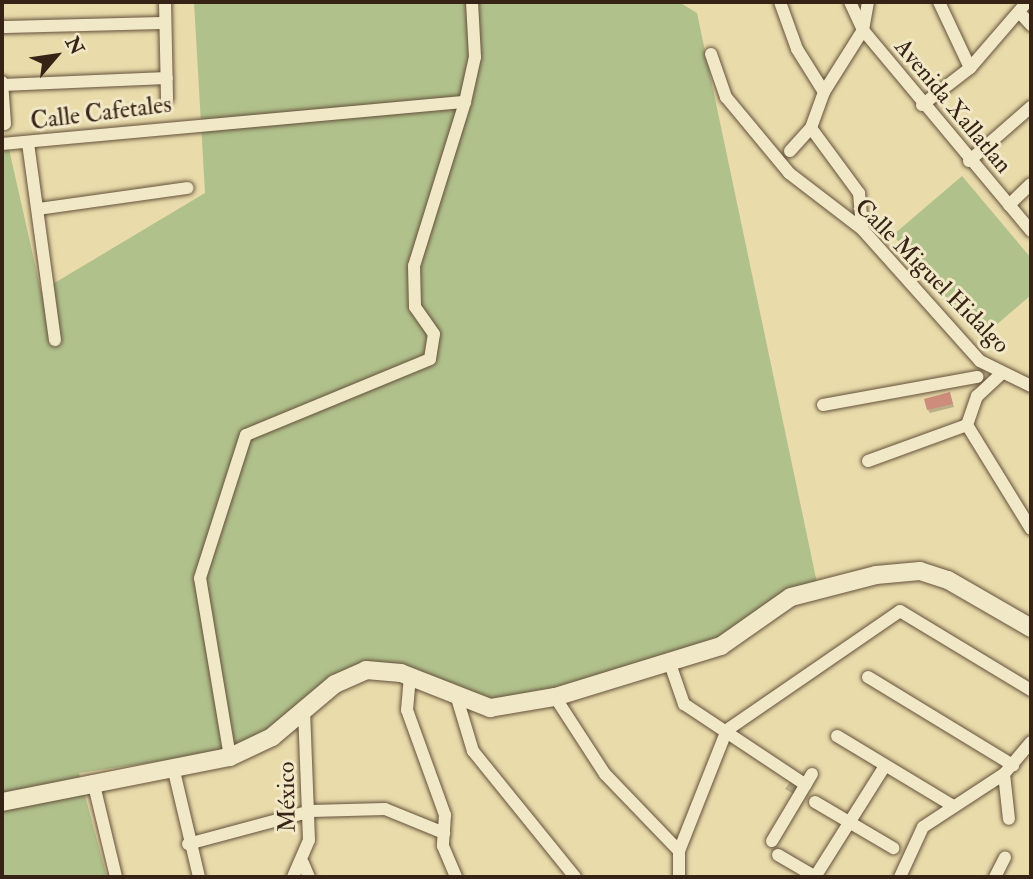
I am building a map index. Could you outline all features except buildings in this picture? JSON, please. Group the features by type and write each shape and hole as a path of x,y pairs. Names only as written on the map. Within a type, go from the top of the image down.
{"street":[{"path":"165,2 167,99"},
{"path":"230,757 200,578 246,435 430,359 434,334 415,307 414,265 466,102 475,57 472,2"},
{"path":"780,2 797,49 824,92"},
{"path":"790,151 811,128 824,92 863,30 850,2"},
{"name":"Avenida Xallatlan","path":"868,2 863,30 922,105 1031,231"},
{"path":"939,2 970,68"},
{"path":"922,105 970,68 1023,7 1031,25"},
{"path":"2,27 165,23"},
{"name":"Calle Miguel Hidalgo","path":"711,54 726,97 789,173 862,229 980,362 1031,386"},
{"path":"5,124 2,84 167,78"},
{"name":"Calle Cafetales","path":"2,144 205,122 466,102"},
{"path":"969,161 1031,107"},
{"path":"811,128 859,193 862,229"},
{"path":"28,143 55,340"},
{"path":"1009,205 1031,184"},
{"path":"38,209 188,188"},
{"path":"967,425 977,396 980,362"},
{"path":"977,396 1001,374"},
{"path":"823,405 977,377"},
{"path":"868,461 967,425"},
{"path":"967,425 1031,529"},
{"path":"2,802 93,781 230,757 304,712 335,684 366,670 382,667 410,676 457,698 490,708 555,697 721,646 814,588 920,571 948,580 1031,628"},
{"path":"679,877 679,851 727,730 900,611 1031,690"},
{"path":"669,661 684,704 809,779 772,841"},
{"path":"410,676 407,710 445,815 444,833 456,877"},
{"path":"868,677 1009,770"},
{"path":"555,697 597,765 679,851"},
{"path":"457,698 462,727 479,760 575,877"},
{"name":"México","path":"293,877 303,863 311,811 304,712"},
{"path":"837,736 953,806"},
{"path":"900,877 923,827 1009,770 1031,742"},
{"path":"778,855 815,877 885,766"},
{"path":"173,767 188,844 199,877"},
{"path":"1009,770 1009,819"},
{"path":"93,781 116,877"},
{"path":"815,802 893,848"},
{"path":"188,844 311,811 385,809 444,833"},
{"path":"995,877 1005,857"},
{"path":"303,863 309,877"}],"green space":[{"path":"194,2 679,2 697,13 817,583 711,654 497,707 398,673 341,685 237,750 79,773 107,877 2,877 2,149 9,149 41,291 205,193"},
{"path":"962,176 1031,258 1031,295 981,338 893,235"}]}
